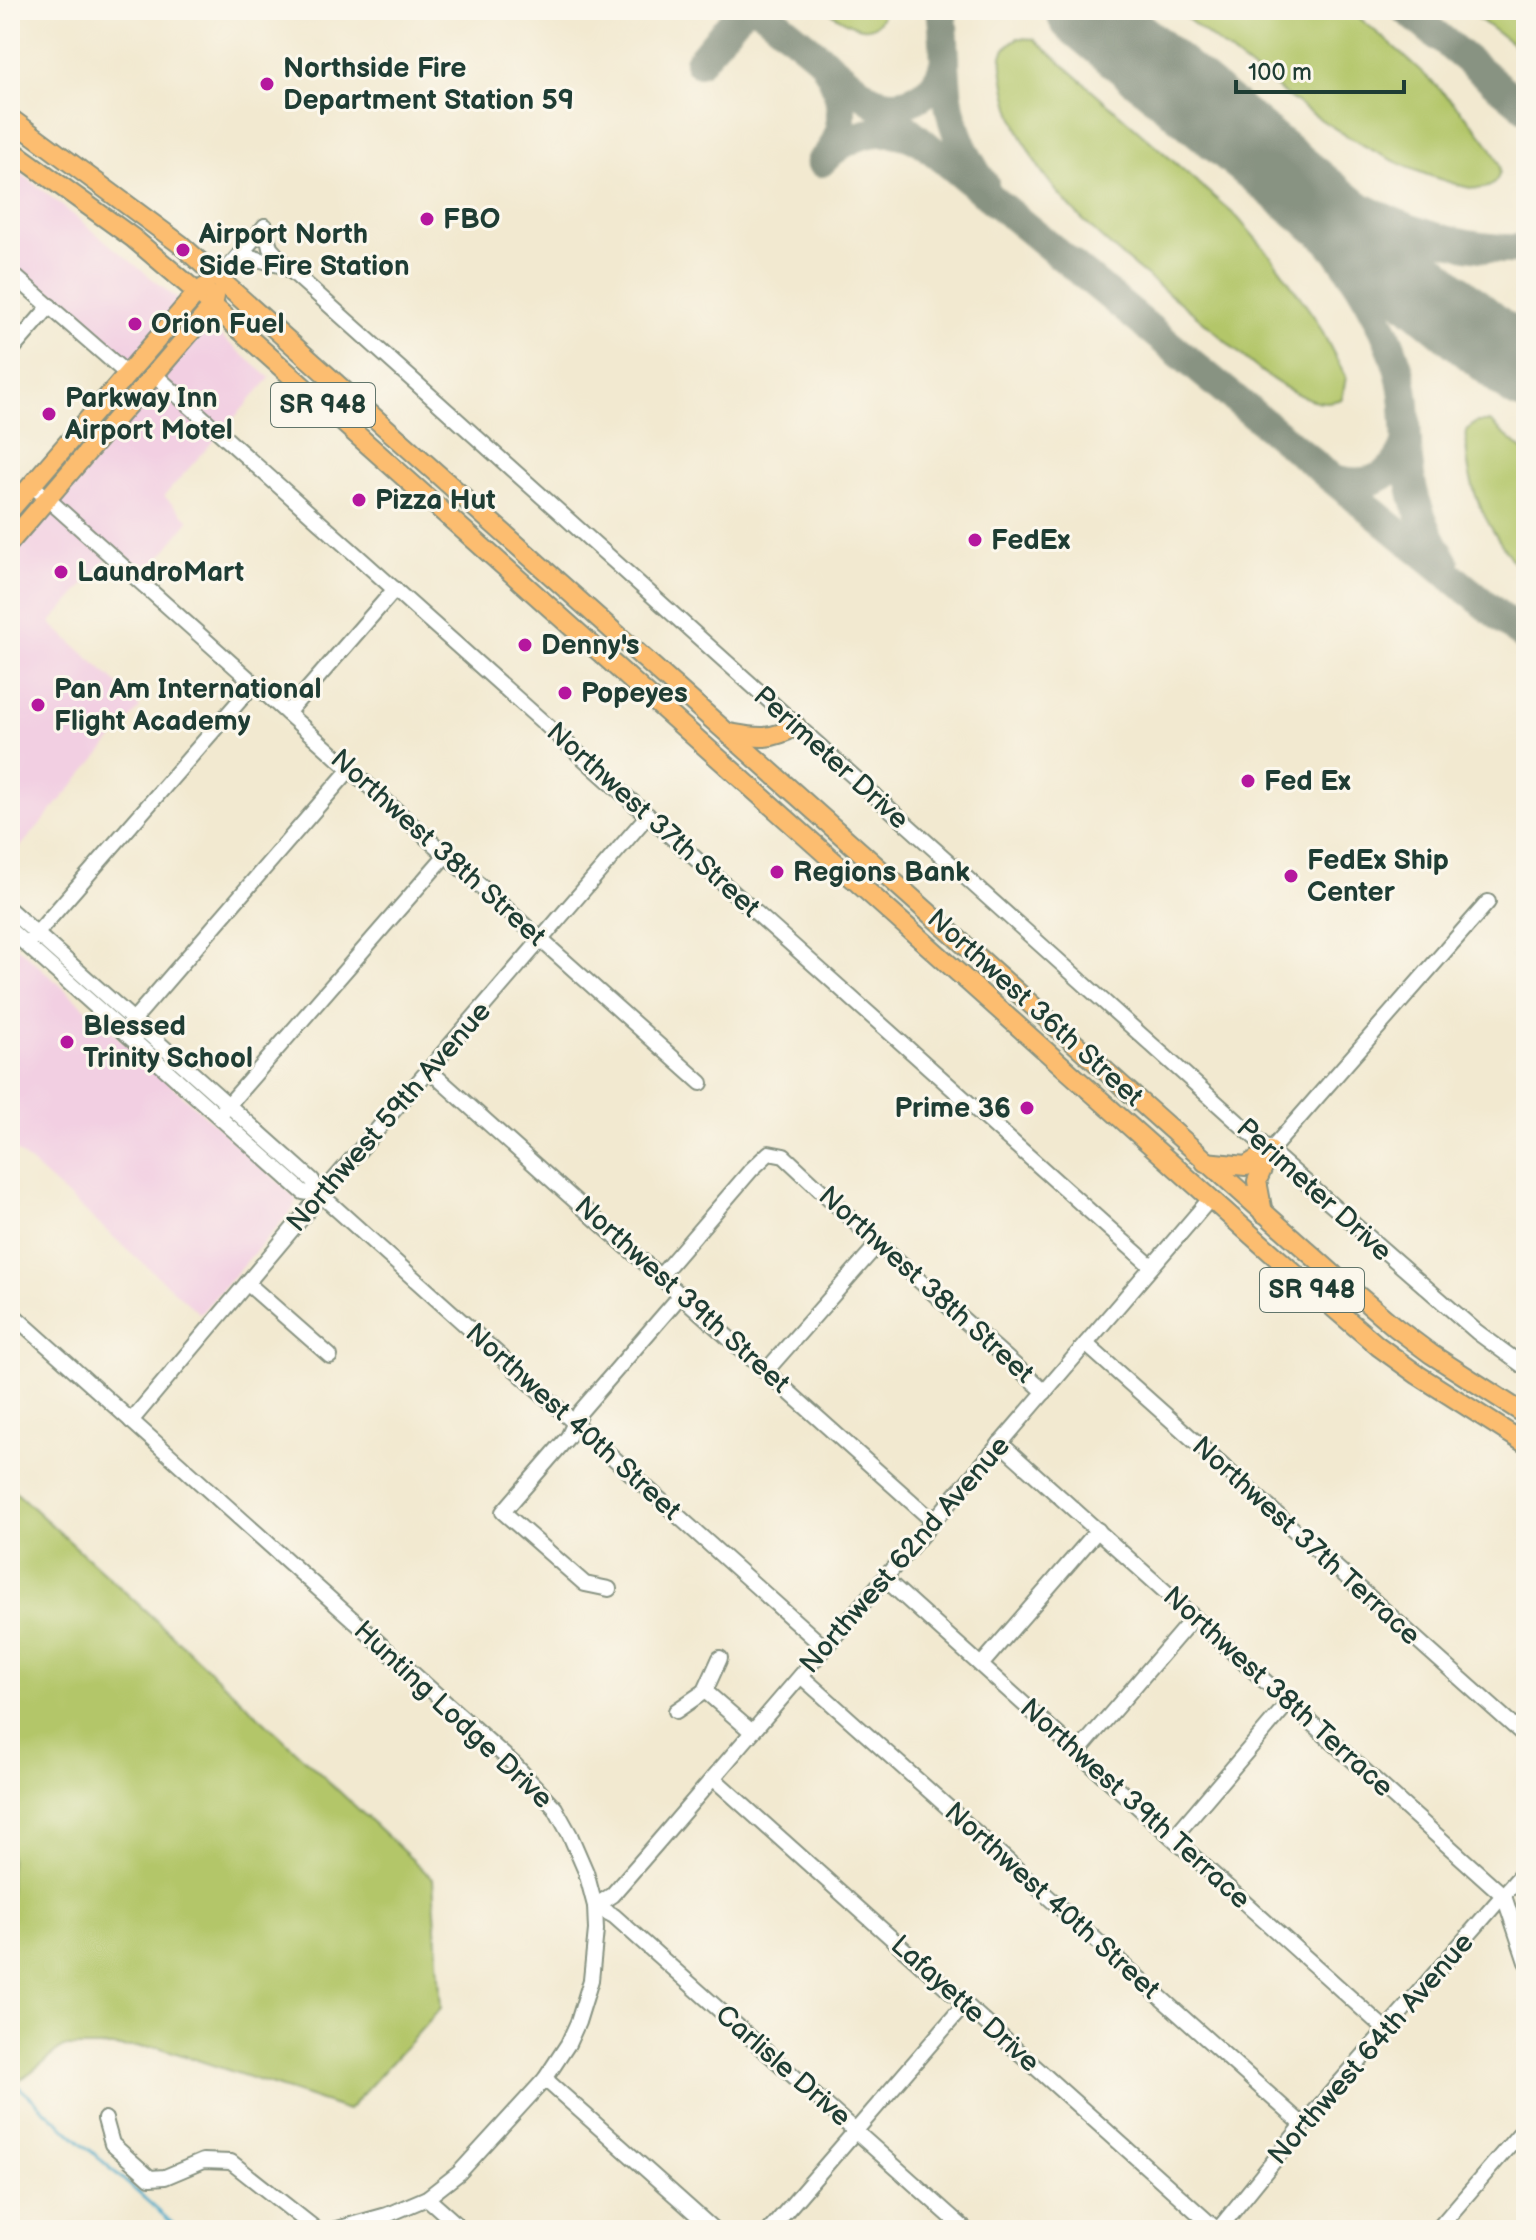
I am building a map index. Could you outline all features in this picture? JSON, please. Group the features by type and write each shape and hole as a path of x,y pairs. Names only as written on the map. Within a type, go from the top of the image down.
{"main road":[{"name":"Northwest 36th Street","path":"10,118 147,217 219,278 1205,1162 1395,1327 1526,1415"},
{"name":"Northwest 36th Street","path":"10,149 133,238 213,306 1378,1346 1526,1444"},
{"path":"10,510 197,293 219,278"},
{"path":"10,542 213,306 219,278"},
{"path":"455,490 460,506 454,520 490,534 527,567 543,569"},
{"path":"585,639 609,637 625,642"},
{"path":"727,733 762,738 778,735 796,726"},
{"path":"742,746 748,770 747,784 760,781 786,785"},
{"path":"956,972 972,953"},
{"path":"1205,1162 1246,1166 1270,1151"},
{"path":"1263,1213 1257,1181 1270,1151"},
{"path":"1418,1375 1431,1354"}],"street":[{"name":"Perimeter Drive","path":"287,267 240,254 265,226 270,248 287,267 1270,1151 1466,1323 1526,1368"},
{"path":"219,278 240,254"},
{"path":"10,272 127,374"},
{"path":"10,352 50,306"},
{"name":"Northwest 37th Street","path":"155,375 1151,1266"},
{"name":"Northwest 38th Street","path":"32,485 701,1083"},
{"path":"287,713 395,589"},
{"path":"31,939 254,684"},
{"path":"128,1026 350,769"},
{"name":"Northwest 59th Avenue","path":"131,1421 648,815"},
{"path":"223,1111 445,856"},
{"path":"1270,1151 1488,902"},
{"name":"Northwest 40th Street","path":"10,910 31,939 223,1111 312,1180 321,1195 825,1648"},
{"name":"Northwest 40th Street","path":"10,930 31,939"},
{"name":"Northwest 39th Street","path":"429,1070 933,1521"},
{"name":"Northwest 38th Street","path":"660,1276 751,1170 769,1153 784,1156 1045,1392"},
{"name":"Northwest 62nd Avenue","path":"595,1906 612,1895 1210,1199"},
{"path":"766,1371 878,1244"},
{"path":"247,1283 330,1356"},
{"path":"609,1589 585,1584 503,1512 568,1437 580,1412 681,1295"},
{"name":"Hunting Lodge Drive","path":"10,1312 536,1785 555,1808 586,1872 595,1906 594,1957 585,2002 568,2044 545,2079 459,2173 427,2198 387,2215 333,2230"},
{"name":"Northwest 37th Terrace","path":"1086,1344 1526,1737"},
{"name":"Northwest 38th Terrace","path":"1000,1443 1504,1896 1526,1962"},
{"path":"981,1665 1098,1530"},
{"name":"Northwest 39th Terrace","path":"885,1579 1386,2030"},
{"path":"1078,1752 1194,1617"},
{"path":"676,1711 705,1691 720,1658"},
{"name":"Northwest 40th Street","path":"801,1676 1303,2125"},
{"path":"705,1691 752,1732"},
{"path":"1173,1838 1289,1702"},
{"name":"Lafayette Drive","path":"713,1778 1218,2230"},
{"name":"Northwest 64th Avenue","path":"1218,2230 1303,2125 1526,1869"},
{"name":"Carlisle Drive","path":"595,1906 614,1916 966,2230"},
{"path":"770,2230 965,2004"},
{"path":"545,2079 714,2230"},
{"path":"105,2119 112,2144 150,2178 165,2177 203,2161 231,2162 317,2230"},
{"path":"1437,2230 1526,2126"},
{"path":"427,2198 463,2230"}],"shaded area":[{"path":"10,164 270,378 164,496 189,520 146,576 115,551 50,623 129,694 140,708 10,859 10,559 154,393 10,269"},
{"name":"Blessed Trinity School","path":"10,940 296,1200 293,1209 200,1314 10,1145"}],"green space":[{"path":"826,10 884,10 880,20 867,28 850,24"},
{"path":"1176,10 1350,11 1405,57 1470,121 1498,161 1499,175 1491,186 1472,188 1413,169 1376,152 1306,110"},
{"path":"1467,10 1526,10 1526,54"},
{"path":"1018,38 1034,39 1238,218 1271,256 1315,318 1346,377 1342,399 1312,400 1265,374 1112,247 1055,190 1033,158 1016,123 1005,85 1003,52"},
{"path":"1476,422 1490,422 1526,453 1526,579 1491,528 1475,492 1469,472 1467,430"},
{"path":"10,1487 433,1879 441,2008 348,2110 158,2047 63,2047 10,2088"}],"waterway":[{"path":"10,2079 180,2230"}],"taxiway":[{"path":"699,62 742,10"},
{"path":"762,10 1526,638"},
{"path":"941,10 946,79 953,121 969,160 984,184"},
{"path":"1406,10 1526,108"},
{"path":"1119,39 1276,183 1348,266 1384,329 1401,376 1410,475 1416,501 1425,527 1445,563"},
{"path":"869,98 893,104 916,98 935,83 945,60"},
{"path":"826,66 841,108 839,130 831,151"},
{"path":"821,162 841,145 865,134 890,132 916,139"},
{"path":"1246,132 1309,176 1377,215 1449,241 1487,248 1526,249"},
{"path":"1422,287 1526,383"},
{"path":"1331,478 1356,482 1378,478 1395,464 1407,442"}],"runway":[{"path":"1084,10 1526,373"}],"place":[{"name":"Northside Fire Department Station 59","path":"267,84"},
{"name":"FBO","path":"427,219"},
{"name":"Airport North Side Fire Station","path":"183,250"},
{"name":"Orion Fuel","path":"135,324"},
{"name":"Parkway Inn Airport Motel","path":"49,414"},
{"name":"Pizza Hut","path":"359,500"},
{"name":"FedEx","path":"975,540"},
{"name":"LaundroMart","path":"61,572"},
{"name":"Denny's","path":"525,645"},
{"name":"Popeyes","path":"565,693"},
{"name":"Pan Am International Flight Academy","path":"38,705"},
{"name":"Fed Ex","path":"1248,781"},
{"name":"Regions Bank","path":"777,872"},
{"name":"FedEx Ship Center","path":"1291,876"},
{"name":"Blessed Trinity School","path":"67,1042"},
{"name":"Prime 36","path":"1027,1108"}]}
